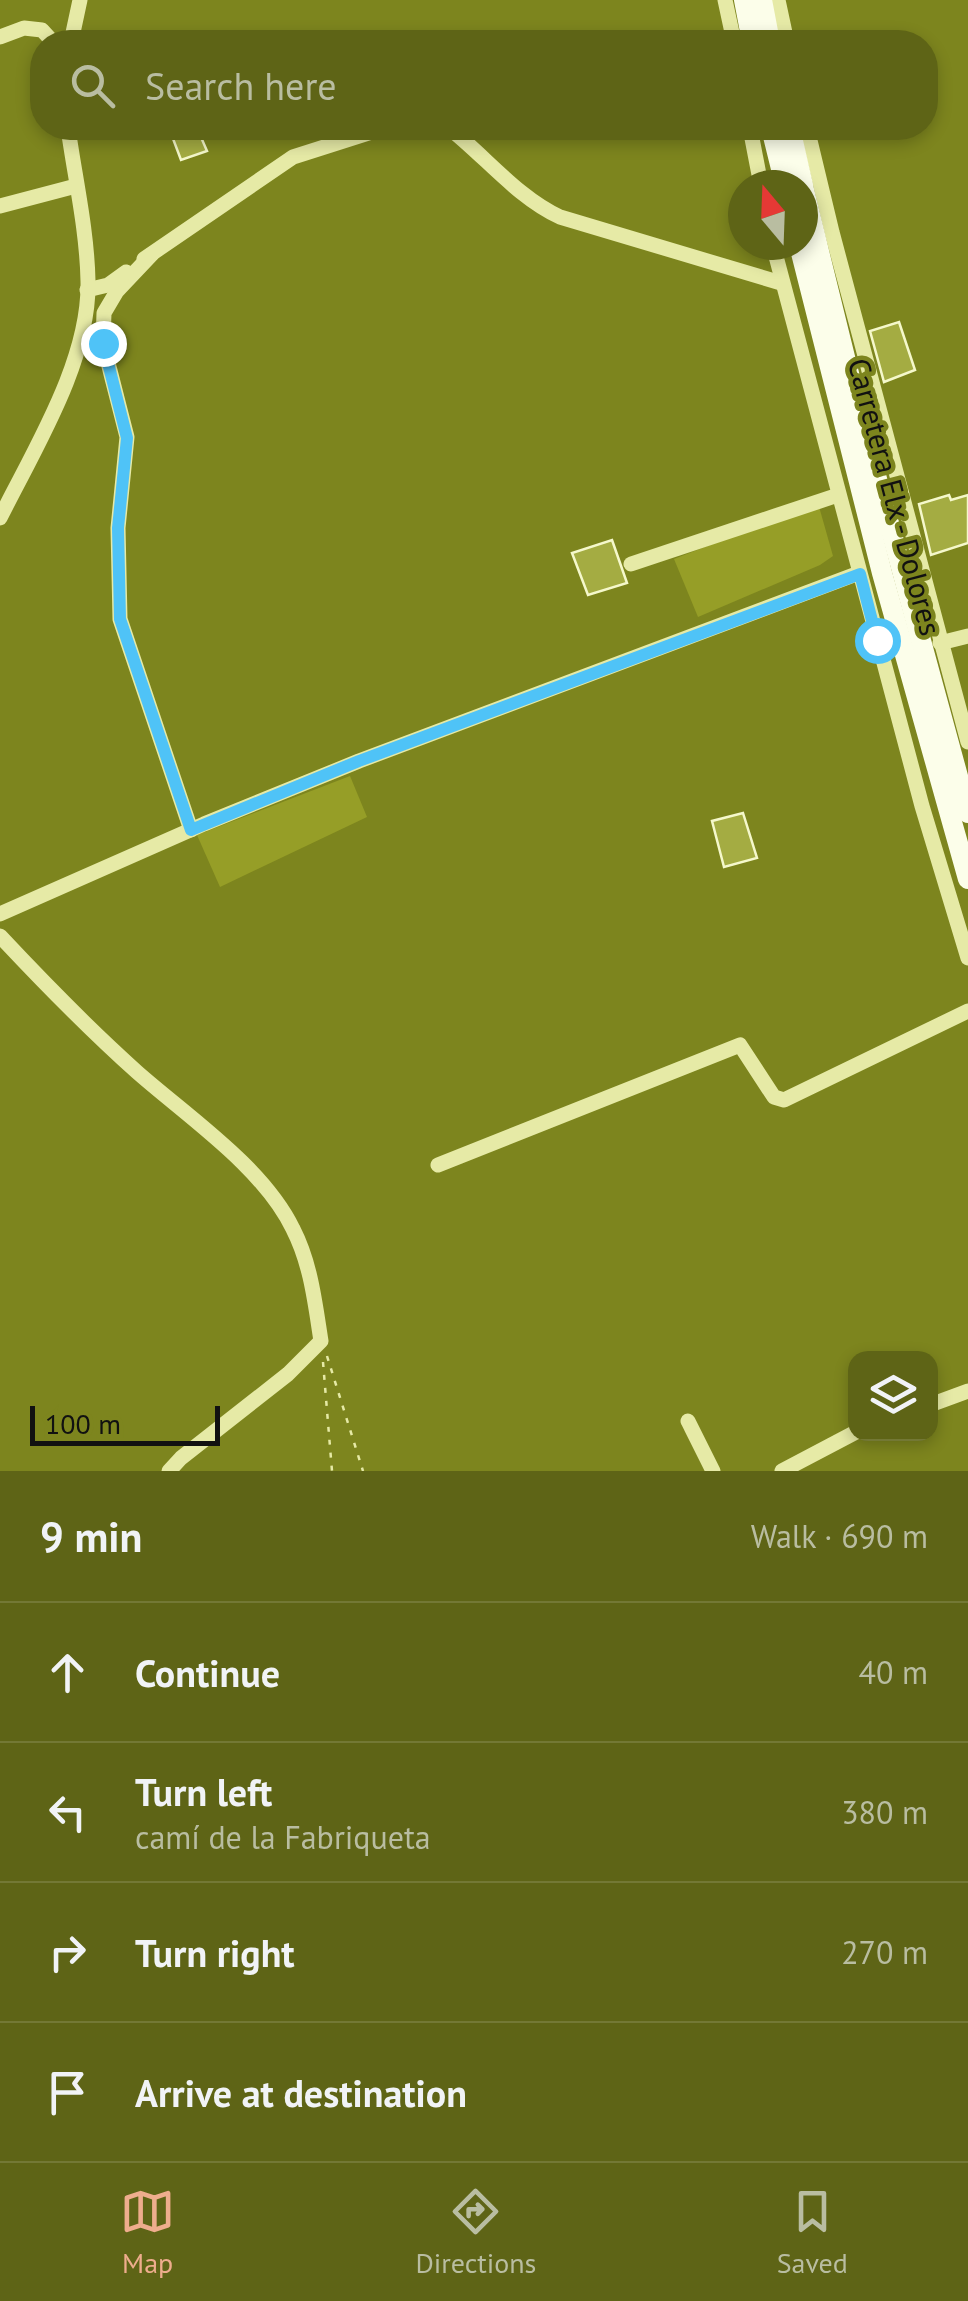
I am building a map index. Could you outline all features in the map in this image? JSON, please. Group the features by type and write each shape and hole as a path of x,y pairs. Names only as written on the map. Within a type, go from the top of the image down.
{"main road":[{"path":"744,0 750,30"},
{"path":"762,0 768,30"},
{"path":"774,140 781,170"},
{"name":"Carretera Elx - Dolores","path":"793,140 800,170"},
{"name":"Carretera Elx - Dolores","path":"818,246 856,402 968,813"},
{"name":"Carretera Elx - Dolores","path":"803,260 882,573 968,879"}],"street":[{"path":"74,30 80,0"},
{"path":"725,0 731,30"},
{"path":"778,0 784,30"},
{"path":"0,37 24,28 42,30"},
{"path":"0,518 57,403 79,340 87,290 70,140"},
{"path":"87,290 108,285 293,157 346,140"},
{"path":"464,140 534,205 560,218 781,283"},
{"path":"752,140 758,170"},
{"path":"810,140 968,742"},
{"path":"0,206 76,186"},
{"path":"152,254 117,291 104,313 103,343 127,438 118,528 120,619 191,830"},
{"path":"776,260 922,806 968,958"},
{"path":"631,564 838,495"},
{"path":"0,914 359,761 860,574"},
{"path":"940,644 968,636"},
{"path":"0,936 132,1068 249,1170 292,1226 304,1253 321,1341 288,1374 180,1458 169,1471"},
{"path":"438,1165 740,1045 774,1097 784,1100 968,1012"},
{"path":"938,1401 968,1391"},
{"path":"688,1421 713,1471"},
{"path":"782,1471 848,1436"}],"path":[{"path":"321,1341 332,1471"},
{"path":"321,1341 338,1384 362,1471"}],"green space":[{"path":"818,503 833,556 698,617 674,559"},
{"path":"350,776 367,817 220,887 197,835"}],"building":[{"path":"174,140 202,140 207,151 181,160"},
{"path":"899,322 915,370 884,382 870,331"},
{"path":"949,495 951,500 968,495 968,543 931,555 919,504"},
{"path":"612,540 627,583 588,595 572,553"},
{"path":"743,813 757,858 724,867 712,821"}],"route":[{"path":"103,343 127,438 118,528 120,619 191,830 359,761 860,574 877,640"}]}
